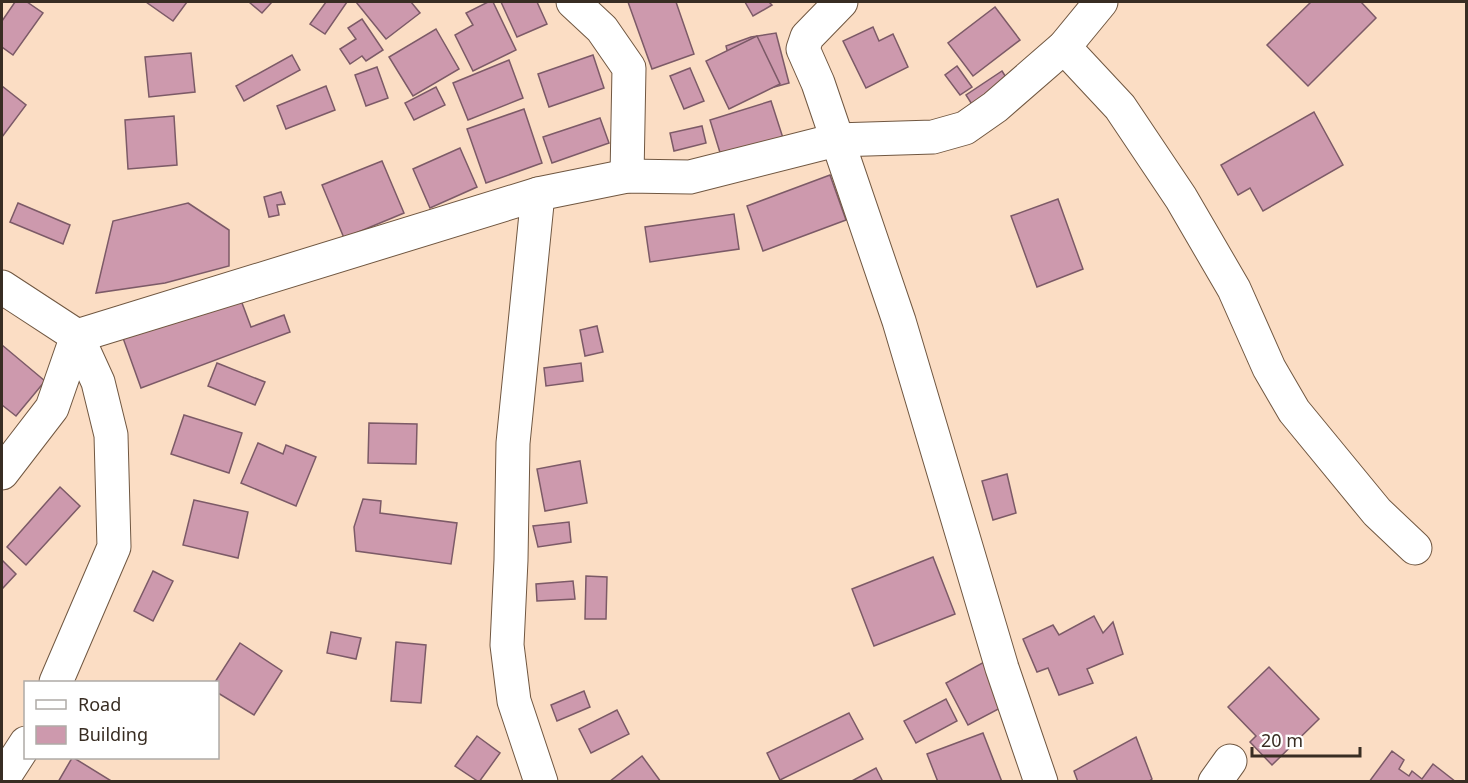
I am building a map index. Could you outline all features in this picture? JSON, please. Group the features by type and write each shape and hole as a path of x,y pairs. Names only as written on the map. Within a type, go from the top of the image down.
{"street":[{"path":"573,2 602,28 629,68 627,176"},
{"path":"841,2 807,37 803,50 818,83 899,321 1002,668 1041,782"},
{"path":"77,336 538,194 627,176 690,177 836,140 933,137 965,128 995,107 1064,46 1101,2"},
{"path":"1064,46 1120,107 1181,198 1234,289 1269,368 1294,411 1377,512 1415,548"},
{"path":"538,194 513,443 507,645 514,701 541,782"},
{"path":"2,287 77,336 98,382 111,435 114,547 56,681"},
{"path":"2,473 52,408 77,336"},
{"path":"2,780 24,745"}],"building":[{"path":"15,2 27,2 43,13 13,55 2,47 2,21"},
{"path":"146,2 187,2 173,21"},
{"path":"249,2 272,2 262,13"},
{"path":"326,2 347,2 325,34 310,24"},
{"path":"356,2 411,2 420,13 386,39"},
{"path":"488,2 493,2 516,50 473,71 455,35 473,25 466,13"},
{"path":"501,2 537,2 547,24 517,37"},
{"path":"628,2 676,2 694,54 652,69"},
{"path":"745,2 769,2 772,5 753,16"},
{"path":"1311,2 1361,2 1376,18 1308,86 1267,45"},
{"path":"995,7 1020,40 973,76 948,43"},
{"path":"362,19 383,50 366,61 362,56 350,64 340,49 356,39 348,28"},
{"path":"873,27 879,41 893,34 908,67 866,88 843,41"},
{"path":"436,29 459,69 413,96 389,57"},
{"path":"776,33 789,83 739,97 726,46 751,37"},
{"path":"757,36 780,84 729,109 706,61"},
{"path":"191,53 195,92 149,97 145,57"},
{"path":"292,55 300,70 244,101 236,86"},
{"path":"593,55 604,88 549,107 538,74"},
{"path":"509,60 523,98 468,120 453,83"},
{"path":"957,66 972,87 960,95 945,75"},
{"path":"377,67 388,98 366,106 355,75"},
{"path":"690,68 704,101 684,109 670,76"},
{"path":"1002,71 1009,82 973,106 966,95"},
{"path":"2,86 26,105 2,137"},
{"path":"326,86 335,110 286,129 277,106"},
{"path":"436,87 445,105 414,120 405,103"},
{"path":"771,101 783,138 722,159 710,120"},
{"path":"524,109 542,163 486,183 467,129"},
{"path":"1314,112 1343,165 1263,211 1250,188 1238,195 1221,165"},
{"path":"174,116 177,165 128,169 125,120"},
{"path":"600,118 609,143 552,163 543,137"},
{"path":"702,126 706,143 674,151 670,133"},
{"path":"460,148 477,187 430,208 413,169"},
{"path":"382,161 404,213 344,238 322,185"},
{"path":"830,175 846,220 763,251 747,206"},
{"path":"281,192 285,204 277,205 279,215 269,217 264,197"},
{"path":"1058,199 1083,269 1037,287 1011,216"},
{"path":"18,203 70,225 63,244 10,222"},
{"path":"188,203 229,230 229,266 165,283 96,293 113,221"},
{"path":"734,214 739,249 650,262 645,227"},
{"path":"239,295 251,327 284,315 290,332 141,388 123,338"},
{"path":"597,326 603,352 585,356 580,330"},
{"path":"2,345 45,381 16,416 2,405"},
{"path":"217,363 265,382 255,405 208,386"},
{"path":"581,363 583,381 546,386 544,368"},
{"path":"184,415 242,433 229,473 171,454"},
{"path":"369,423 417,424 416,464 368,463"},
{"path":"258,443 283,454 286,445 316,457 296,506 241,483"},
{"path":"580,461 587,503 545,511 537,469"},
{"path":"1007,474 1016,513 993,520 982,481"},
{"path":"60,487 80,506 26,565 7,547"},
{"path":"363,499 381,501 380,513 457,523 451,564 356,551 354,527"},
{"path":"194,500 248,512 238,558 183,545"},
{"path":"569,522 571,542 538,547 533,526"},
{"path":"933,557 955,614 874,646 852,589"},
{"path":"2,560 16,574 2,589"},
{"path":"153,571 173,581 153,621 134,611"},
{"path":"586,576 607,577 606,619 585,619"},
{"path":"573,581 575,599 537,601 536,584"},
{"path":"1094,616 1103,633 1113,622 1123,654 1087,669 1093,683 1059,695 1048,668 1037,672 1023,639 1053,625 1059,635"},
{"path":"331,632 361,638 356,659 327,653"},
{"path":"396,642 426,645 421,703 391,701"},
{"path":"240,643 282,671 254,715 219,694 219,681 216,681"},
{"path":"986,661 1008,704 968,725 946,683"},
{"path":"1269,667 1319,719 1272,765 1250,742 1256,736 1228,707"},
{"path":"584,691 590,707 557,721 551,705"},
{"path":"946,699 957,721 916,743 904,721"},
{"path":"617,710 629,734 591,753 579,729"},
{"path":"849,713 863,739 780,780 767,753"},
{"path":"983,733 1002,782 938,782 927,754"},
{"path":"477,736 500,753 479,782 455,766"},
{"path":"1136,737 1152,779 1148,782 1078,782 1074,771"},
{"path":"1392,751 1404,760 1399,769 1409,776 1412,771 1422,779 1433,764 1456,782 1369,782"},
{"path":"642,756 661,782 609,782"},
{"path":"71,759 76,759 113,782 58,782"},
{"path":"876,768 883,782 850,782"}]}
